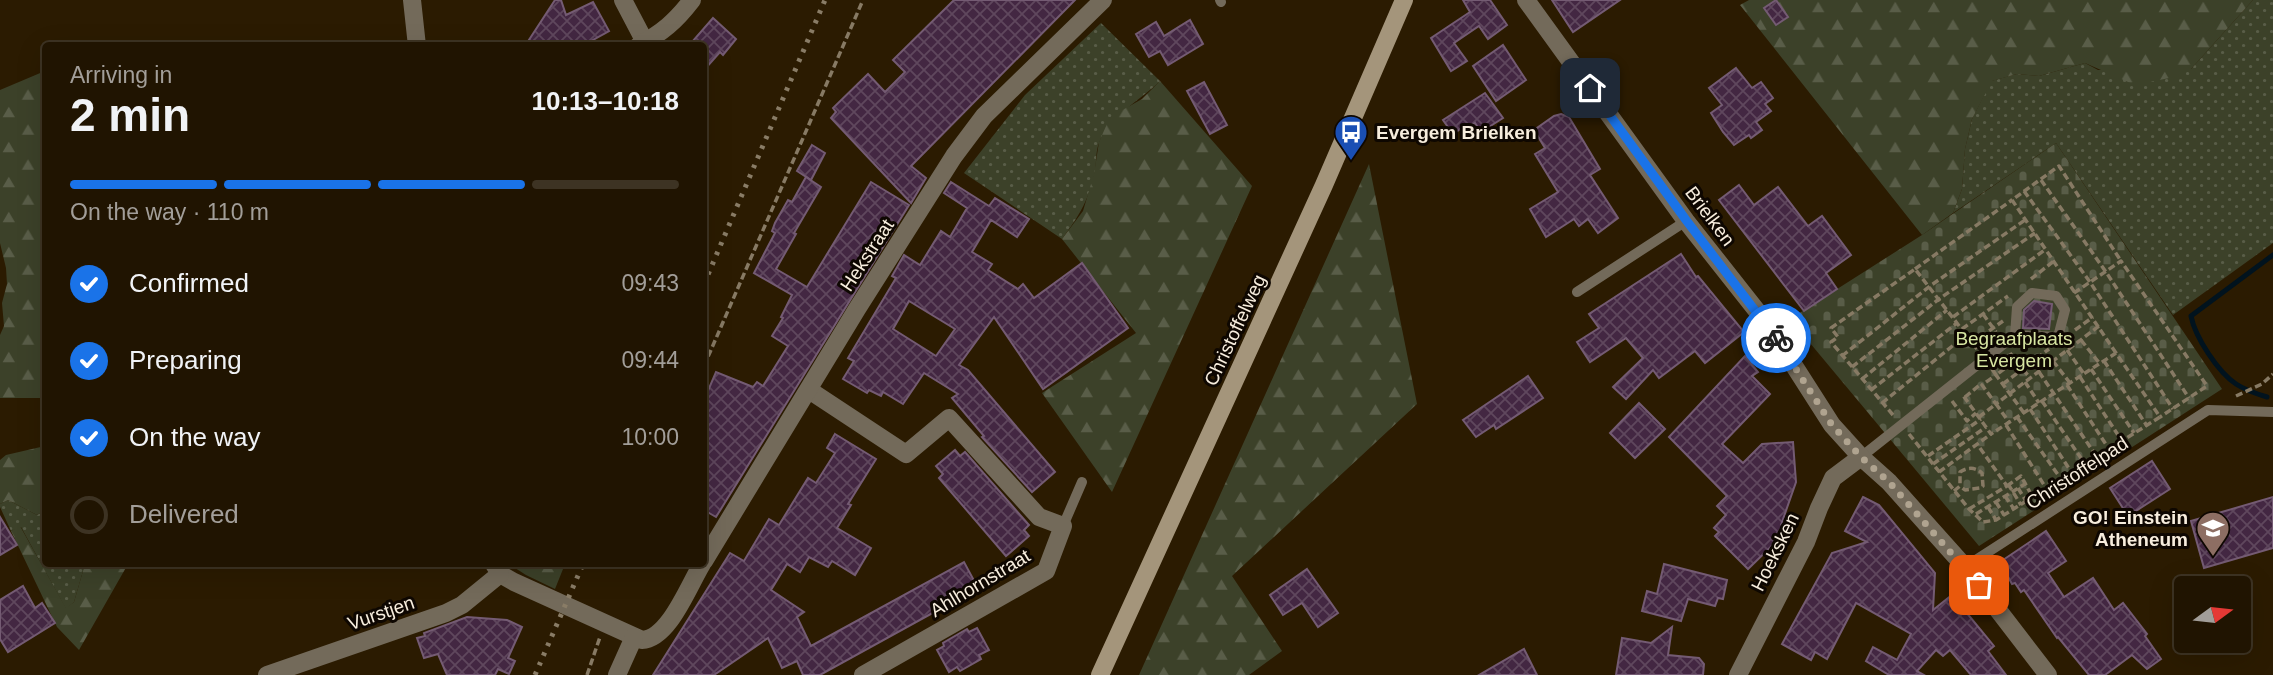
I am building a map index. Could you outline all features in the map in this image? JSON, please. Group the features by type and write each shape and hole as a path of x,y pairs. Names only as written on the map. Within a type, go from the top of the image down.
{"main road":[{"name":"Christoffelweg","path":"1100,675 1324,185 1404,0"}],"street":[{"path":"412,0 417,42"},
{"path":"623,0 642,42"},
{"path":"644,42 676,21 692,0"},
{"name":"Hekstraat","path":"709,541 808,390 954,156 984,116 1102,0"},
{"name":"Brielken","path":"1526,0 1686,220 1768,325 1832,425 1861,457 1889,482 1965,567 2048,675"},
{"path":"808,390 906,454 949,418 1039,517 1063,526"},
{"name":"Hoeksken","path":"1738,675 1806,542 1833,478 1861,457"},
{"name":"Ahlhornstraat","path":"863,675 1046,571 1063,526"},
{"name":"Hekstraat","path":"634,637 650,640 663,631 700,567"},
{"path":"497,569 634,637 617,675"},
{"name":"Vurstjen","path":"267,675 446,613 461,605 497,569"}],"lane":[{"path":"1577,292 1686,220"},
{"path":"1861,457 2015,335 2017,307 2032,292 2056,296 2065,310 2058,337 2015,335"},
{"name":"Christoffelpad","path":"1965,567 2208,410 2273,412"},
{"path":"1063,526 1082,482"}],"path":[{"path":"707,359 863,0"},
{"path":"2059,166 2207,386 2021,505 1996,520 1983,522 1969,509 1902,425 1842,357 1831,342 1838,337 1831,328 2024,191 2059,166"},
{"path":"2040,180 2106,272 2189,398"},
{"path":"2024,191 2090,282 2173,409"},
{"path":"2012,200 2160,417"},
{"path":"1842,357 1930,286 2025,220"},
{"path":"1852,367 1939,299 2035,233"},
{"path":"1952,317 2046,249"},
{"path":"2060,303 2121,261"},
{"path":"1915,268 1984,360"},
{"path":"1862,379 1947,310"},
{"path":"1972,343 2017,312"},
{"path":"1983,314 2004,345"},
{"path":"1871,390 1957,323"},
{"path":"1927,456 2099,326"},
{"path":"1882,403 1966,335"},
{"path":"2081,340 2102,363 2147,426"},
{"path":"2003,384 2056,344"},
{"path":"2067,350 2122,441"},
{"path":"1939,472 2017,417 2116,353"},
{"path":"2030,378 2016,360 1982,385 2047,488"},
{"path":"2053,361 2109,449"},
{"path":"2091,369 2134,433"},
{"path":"2039,372 2097,457"},
{"path":"2240,394 2258,386 2273,374"},
{"path":"1996,375 2024,413"},
{"path":"2025,382 2085,464"},
{"path":"1955,383 1992,434"},
{"path":"1945,391 1967,421 1979,416"},
{"path":"2030,409 2072,473"},
{"path":"2017,417 2061,480"},
{"path":"1933,464 1986,426"},
{"path":"1948,442 1958,458"},
{"path":"1977,444 2021,505"},
{"path":"1954,491 1960,486 1961,472 1966,468 1978,469 1982,473 1983,486 1980,488 1965,490 1960,486"},
{"path":"1969,509 2021,476 2032,497"},
{"path":"1975,515 2025,484"},
{"path":"2018,488 2026,501"},
{"path":"2005,496 2014,509"},
{"path":"1996,502 2004,515"},
{"path":"1988,507 1996,520"},
{"path":"587,675 606,622"}],"green space":[{"path":"1749,0 2253,0 2191,69 2169,78 2135,85 2085,63 2039,76 2017,74 1992,81 1972,119 1965,149 1962,189 1953,213 1922,235 1740,5"},
{"path":"2253,0 2273,0 2273,243 2173,315 2056,143 1953,213 1962,189 1965,149 1972,119 1991,81 2017,74 2039,76 2085,63 2098,70 2191,69"},
{"path":"1101,23 1160,81 1117,117 1104,133 1085,202 1062,239 964,173 1025,95"},
{"path":"42,72 42,398 0,398 0,335 4,326 2,303 7,284 0,243 0,90"},
{"path":"1160,81 1252,186 1112,492 1042,393 1136,333 1062,239 1083,211 1094,174 1099,142 1107,124 1119,112 1142,99"},
{"name":"Begraafplaats Evergem","path":"2056,143 2222,389 1979,546 1790,319 1922,235"},
{"path":"1369,164 1417,404 1232,576 1282,651 1249,675 1139,675"},
{"path":"42,447 42,512 37,515 8,500 0,504 0,460 6,455"},
{"path":"8,500 37,515 42,512 42,565 21,527 11,531 0,504"},
{"path":"20,526 66,608 74,602 84,567 126,567 79,650 57,627 11,531"},
{"path":"43,567 84,567 74,602 66,609"},
{"path":"514,567 564,567 555,589"}],"building":[{"path":"555,0 561,0 566,15 593,2 609,31 589,42 528,42"},
{"path":"954,0 1075,0 911,166 926,178 911,203 831,118 836,112 833,108 868,74 885,92 905,72 893,60"},
{"path":"1463,0 1490,0 1507,25 1488,39 1479,26 1454,43 1467,61 1451,71 1431,38 1470,12"},
{"path":"1552,0 1620,0 1573,32"},
{"path":"1776,0 1788,17 1776,25 1764,8"},
{"path":"713,18 736,39 723,55 720,52 707,67 707,42 692,42"},
{"path":"1190,20 1203,44 1168,65 1160,51 1149,57 1136,34 1156,22 1164,36"},
{"path":"1503,45 1526,80 1496,101 1473,66"},
{"path":"1736,68 1752,88 1761,82 1773,98 1765,104 1771,111 1756,122 1762,130 1734,145 1711,113 1722,105 1709,88"},
{"path":"1204,82 1227,125 1210,134 1187,91"},
{"path":"1485,93 1503,118 1481,132 1475,123 1468,128 1466,125 1453,134 1443,120"},
{"path":"1561,114 1569,117 1600,169 1590,175 1618,218 1598,233 1588,219 1579,226 1574,219 1546,237 1530,209 1558,192 1535,154 1545,148 1534,130"},
{"path":"812,145 825,153 811,180 797,171"},
{"path":"806,177 821,187 776,269 807,287 871,182 909,205 716,517 707,512 707,393 716,372 753,387 757,382 763,386 788,346 772,336 792,295 754,273 775,233 772,231 775,223 788,200 792,202"},
{"path":"951,182 989,206 995,198 1029,219 1017,237 991,220 972,252 992,264 988,270 1018,289 1023,284 1034,298 1082,263 1128,328 1043,389 994,317 959,365 968,370 1055,472 1032,492 982,437 984,436 952,398 958,394 924,373 903,404 883,392 881,396 869,390 867,393 843,379 854,361 848,358 896,278 892,276 904,255 920,265 941,231 950,237 967,208 944,193","holes":["909,301 955,329 936,356 893,329"]},
{"path":"1739,185 1754,205 1778,187 1808,226 1822,216 1851,255 1826,273 1837,289 1804,311 1719,200"},
{"path":"1681,254 1696,277 1698,276 1744,332 1705,363 1695,351 1659,378 1653,370 1626,399 1613,387 1643,358 1626,338 1590,362 1577,342 1599,328 1589,314"},
{"path":"2034,301 2052,304 2049,329 2023,328 2024,310"},
{"path":"1745,356 1758,372 1752,376 1770,394 1722,444 1743,463 1762,444 1793,442 1796,482 1781,525 1787,531 1748,569 1715,536 1719,532 1714,528 1726,515 1717,506 1727,496 1669,437"},
{"path":"1528,376 1543,398 1496,429 1494,425 1476,437 1463,420"},
{"path":"1639,403 1665,429 1635,458 1610,433"},
{"path":"835,434 876,459 848,504 851,505 837,528 871,548 855,575 832,561 828,567 809,557 800,572 787,564 771,590 804,612 797,617 811,646 964,562 978,588 820,675 803,675 797,661 782,668 768,638 714,675 653,675 730,553 744,561 769,519 779,525 808,478 816,483 835,453 827,448"},
{"path":"955,450 960,456 965,452 1029,525 1024,530 1029,536 1006,556 939,478 943,474 936,466"},
{"path":"2152,461 2170,489 2128,516 2110,488"},
{"path":"1863,497 1879,505 1935,573 1933,610 1952,595 1994,646 1988,651 2006,675 1971,675 1950,650 1943,656 1936,650 1917,671 1924,675 1889,675 1866,661 1873,647 1897,660 1911,634 1856,603 1827,659 1815,652 1811,660 1782,644 1832,553 1867,542 1845,531"},
{"path":"2273,497 2273,548 2204,568 2191,521"},
{"path":"0,517 17,545 0,555"},
{"path":"2046,531 2066,561 2048,573 2064,597 2093,578 2114,610 2123,603 2147,634 2145,636 2161,659 2147,669 2132,655 2105,675 2089,675 2057,638 2024,590 2021,592 2015,583 2012,584 2000,562"},
{"path":"1664,564 1727,580 1723,599 1718,598 1715,606 1688,599 1681,621 1642,611 1647,591 1657,594"},
{"path":"1307,569 1338,613 1318,627 1302,603 1283,615 1270,595"},
{"path":"23,586 35,608 42,603 55,623 8,652 0,639 0,600"},
{"path":"467,617 507,620 522,627 508,658 515,661 509,674 498,669 495,675 447,675 438,654 424,658 417,638"},
{"path":"1672,627 1668,655 1699,658 1704,664 1703,675 1616,675 1622,638 1651,643"},
{"path":"977,628 989,650 979,655 981,659 960,671 957,667 949,672 937,650 944,646 943,643 967,629 969,632"},
{"path":"1524,649 1537,675 1479,675"}],"waterway":[{"path":"2267,397 2240,386 2222,371 2202,344 2191,316 2273,255"}],"railway":[{"path":"707,277 825,0"},
{"path":"535,675 582,567"}],"way so far":[{"path":"1776,338 1832,425 1861,457 1889,482 1979,585"}],"place":[{"name":"Evergem Brielken","path":"1351,162"},
{"name":"GO! Einstein Atheneum","path":"2213,558"}],"route":[{"path":"1590,88 1776,338"}]}
